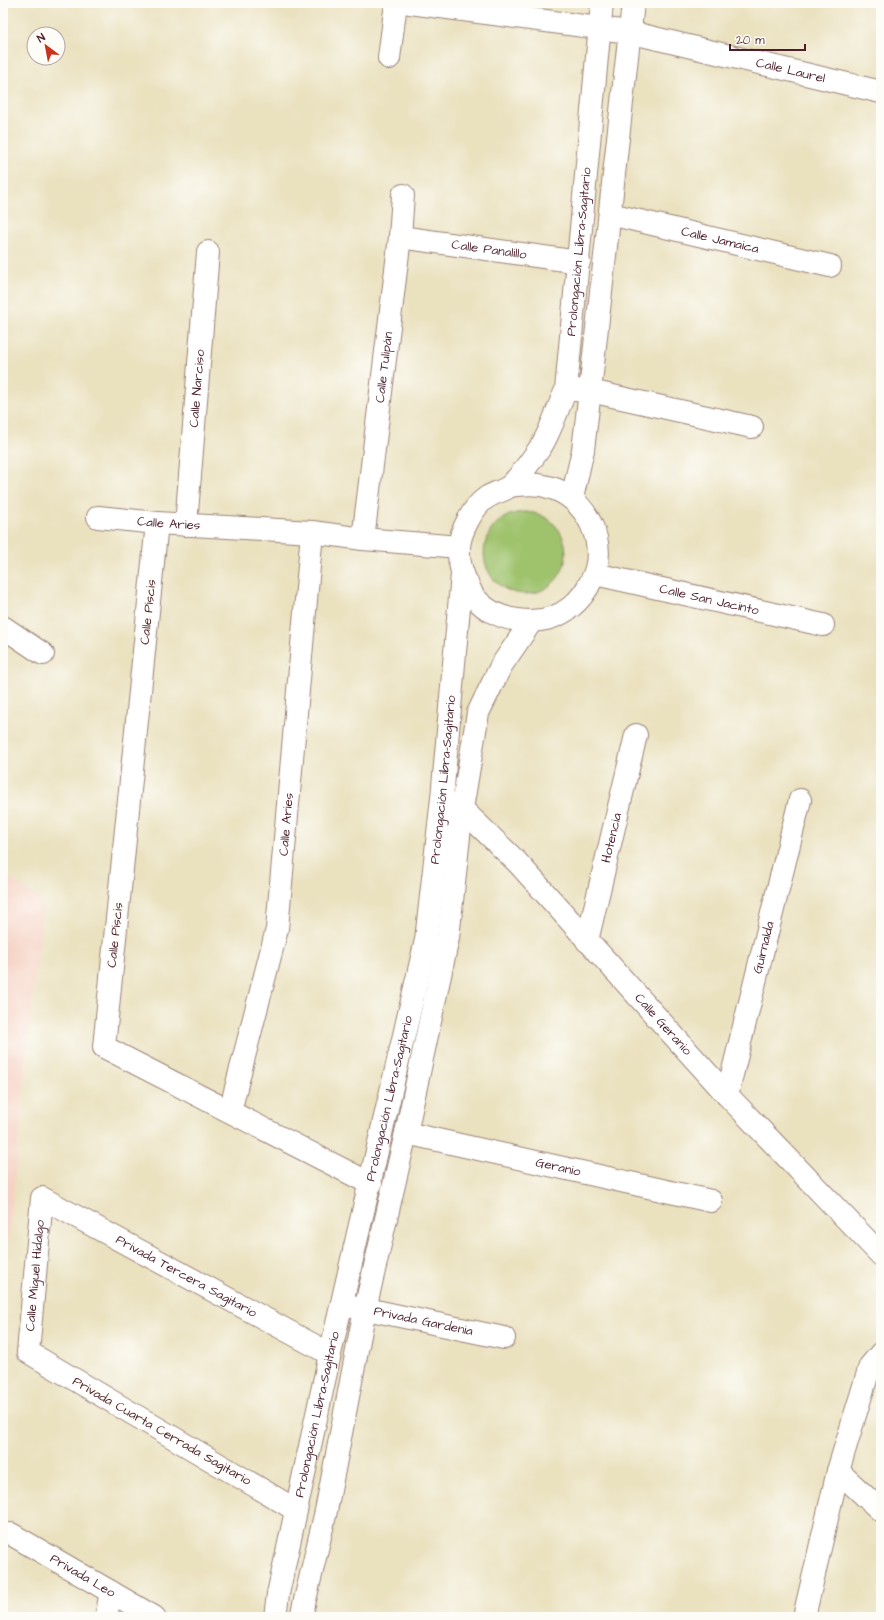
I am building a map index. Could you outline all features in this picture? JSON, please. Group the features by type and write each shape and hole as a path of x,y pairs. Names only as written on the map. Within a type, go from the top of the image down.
{"street":[{"path":"389,58 396,3"},
{"name":"Calle Laurel","path":"410,3 629,32 881,92"},
{"name":"Prolongación Libra-Sagitario","path":"510,486 542,444 566,390 602,3"},
{"name":"Prolongación Libra-Sagitario","path":"572,498 583,450 632,3"},
{"name":"Calle Tulipán","path":"363,539 400,237 403,195"},
{"name":"Calle Jamaica","path":"610,214 830,266"},
{"name":"Calle Panalillo","path":"400,237 579,262"},
{"name":"Calle Narciso","path":"186,525 208,252"},
{"path":"566,390 590,391 752,428"},
{"path":"532,483 553,488 572,498 586,514 595,533 598,554 595,574 585,593 570,608 552,618 531,622 500,617 475,598 462,574 459,547 467,520 485,499 510,486 532,483"},
{"name":"Calle Aries","path":"98,518 157,524 312,532 363,539 459,547"},
{"name":"Calle Piscis","path":"157,524 104,1047 371,1184"},
{"name":"Calle Aries","path":"230,1111 277,929 312,532"},
{"name":"Prolongación Libra-Sagitario","path":"275,1617 278,1594 330,1354 371,1184 426,940 442,798 462,574"},
{"name":"Calle San Jacinto","path":"595,574 823,625"},
{"name":"Prolongación Libra-Sagitario","path":"301,1617 326,1511 365,1309 406,1133 448,938 462,809 478,713 501,666 531,622"},
{"path":"3,627 43,654"},
{"name":"Hotencia","path":"587,941 636,735"},
{"name":"Calle Geranio","path":"442,798 462,809 517,862 727,1095 881,1255"},
{"name":"Guirnalda","path":"727,1095 800,800"},
{"name":"Geranio","path":"406,1133 711,1201"},
{"name":"Calle Miguel Hidalgo","path":"28,1352 42,1198"},
{"name":"Privada Tercera Sagitario","path":"42,1198 330,1354"},
{"name":"Privada Gardenia","path":"343,1304 504,1338"},
{"name":"Privada Cuarta Cerrada Sagitario","path":"28,1352 296,1510"},
{"path":"804,1617 838,1471 870,1366 881,1354"},
{"path":"838,1471 881,1511"},
{"name":"Privada Leo","path":"11,1534 154,1617"},
{"path":"106,1617 111,1592"}],"shaded area":[{"path":"3,874 43,901 3,1292"}],"green space":[{"path":"525,512 541,515 554,524 563,537 566,553 563,569 554,582 541,591 525,594 509,591 496,582 487,569 484,553 487,537 496,524 509,515"}]}
